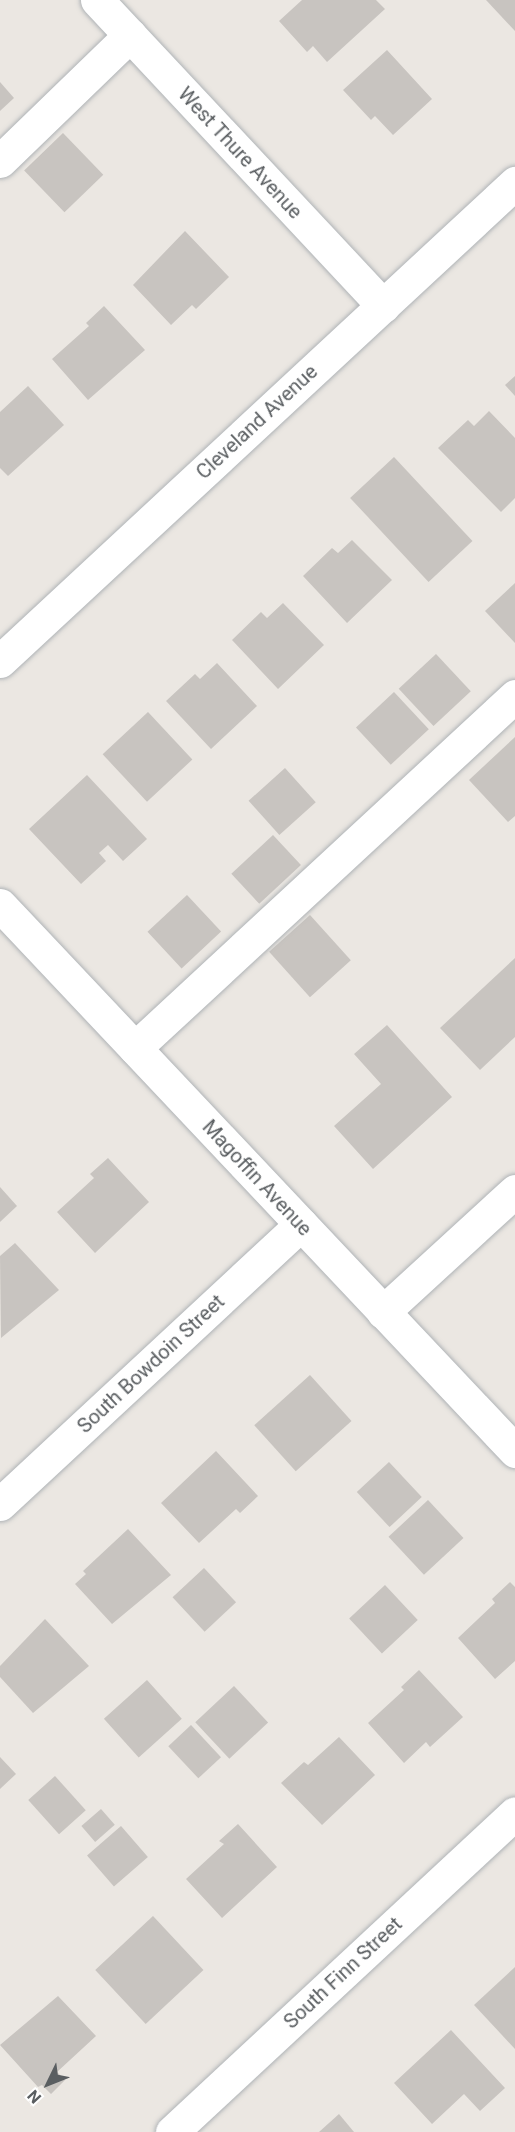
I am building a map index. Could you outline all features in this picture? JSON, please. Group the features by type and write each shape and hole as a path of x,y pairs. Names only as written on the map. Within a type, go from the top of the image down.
{"street":[{"name":"West Thure Avenue","path":"98,0 383,306"},
{"path":"0,161 130,35"},
{"name":"Cleveland Avenue","path":"0,661 515,183"},
{"path":"135,1048 515,696"},
{"name":"Magoffin Avenue","path":"0,905 515,1451"},
{"path":"383,1312 515,1191"},
{"name":"South Bowdoin Street","path":"0,1504 301,1224"},
{"name":"South Finn Street","path":"172,2132 515,1813"}],"building":[{"path":"302,0 376,0 385,9 327,62 313,46 307,52 279,21"},
{"path":"486,0 515,0 515,31"},
{"path":"387,50 432,99 393,135 375,116 371,120 343,90"},
{"path":"0,82 14,98 0,111"},
{"path":"63,133 103,175 64,212 24,171"},
{"path":"185,231 229,277 196,309 192,305 171,325 133,285"},
{"path":"104,306 145,350 88,400 52,359 89,326 86,323"},
{"path":"515,376 515,396 505,385"},
{"path":"28,386 64,425 8,476 0,468 0,412"},
{"path":"489,411 515,438 515,498 501,512 438,448 468,420 474,426"},
{"path":"394,457 472,541 429,582 350,498"},
{"path":"352,540 392,580 347,623 303,576 332,548 338,553"},
{"path":"515,583 515,643 485,611"},
{"path":"283,603 324,645 278,689 232,640 261,612 267,618"},
{"path":"436,654 471,691 433,726 399,689"},
{"path":"217,663 257,706 211,749 166,701 195,674 200,679"},
{"path":"394,692 429,729 391,765 356,727"},
{"path":"148,712 192,760 147,802 103,754"},
{"path":"515,737 515,816 508,822 469,780"},
{"path":"285,768 316,802 279,835 249,801"},
{"path":"87,775 147,839 123,861 108,845 99,853 106,861 81,884 29,829"},
{"path":"273,835 301,865 259,904 231,874"},
{"path":"187,895 221,932 182,968 148,932"},
{"path":"310,915 351,960 310,997 269,952"},
{"path":"515,958 515,1037 480,1070 440,1028"},
{"path":"387,1025 452,1097 373,1169 334,1126 381,1084 354,1054"},
{"path":"108,1158 149,1202 95,1253 57,1212 94,1178 90,1174"},
{"path":"0,1187 17,1206 0,1222"},
{"path":"15,1243 59,1290 1,1338 0,1256"},
{"path":"310,1375 351,1421 296,1471 254,1425"},
{"path":"216,1451 258,1496 240,1513 236,1509 199,1543 161,1503"},
{"path":"389,1462 422,1497 390,1527 357,1492"},
{"path":"428,1500 463,1538 424,1575 389,1537"},
{"path":"128,1529 171,1575 112,1624 75,1584 86,1574 83,1571"},
{"path":"204,1568 236,1602 205,1632 173,1597"},
{"path":"510,1582 515,1587 515,1661 495,1679 458,1638 495,1603 492,1599"},
{"path":"385,1585 418,1620 382,1654 349,1618"},
{"path":"45,1619 89,1666 33,1713 0,1677 0,1666"},
{"path":"419,1670 463,1717 430,1747 426,1742 404,1763 368,1723 404,1690 401,1687"},
{"path":"147,1680 182,1719 139,1757 104,1719"},
{"path":"234,1686 268,1723 229,1759 195,1722"},
{"path":"191,1725 221,1757 198,1778 168,1746"},
{"path":"339,1737 375,1775 322,1825 281,1783 304,1762 308,1765"},
{"path":"0,1757 16,1774 0,1789"},
{"path":"55,1776 86,1810 59,1834 28,1800"},
{"path":"101,1809 115,1825 95,1842 81,1826"},
{"path":"238,1824 277,1867 222,1918 186,1879 224,1844 219,1841"},
{"path":"121,1826 148,1857 114,1886 87,1856"},
{"path":"153,1916 203,1970 146,2024 95,1970"},
{"path":"515,1967 515,2049 474,2005"},
{"path":"58,1996 96,2036 57,2072 65,2080 51,2094 42,2085 38,2087 0,2045"},
{"path":"451,2030 505,2088 480,2111 464,2094 432,2124 394,2083"},
{"path":"339,2114 354,2132 319,2132"}]}
